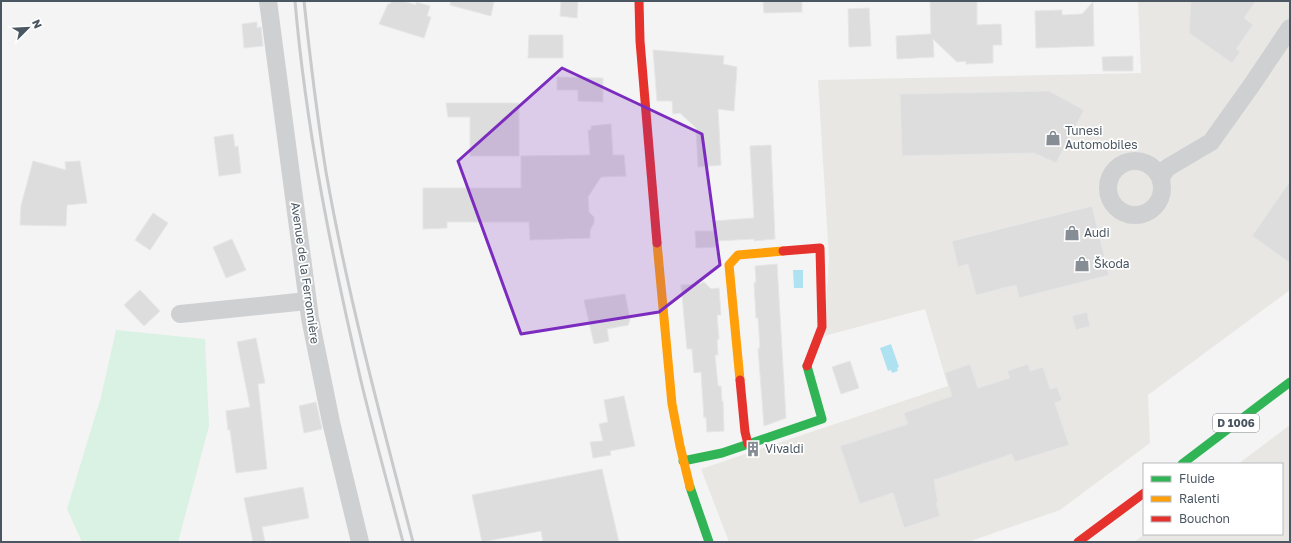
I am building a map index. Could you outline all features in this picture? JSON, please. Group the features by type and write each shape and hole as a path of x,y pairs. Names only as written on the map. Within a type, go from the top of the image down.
{"main road":[{"path":"639,1 640,41 646,118 672,404 688,481 710,542"},
{"path":"683,461 722,453 822,419 807,367 822,327 820,248 738,255 729,264 745,432 748,444"},
{"name":"D 1006","path":"1183,463 1290,382"},
{"path":"1078,542 1143,494"}],"street":[{"name":"Avenue de la Ferronnière","path":"268,1 307,301 331,422 360,542"},
{"path":"1160,177 1167,168 1210,142 1251,86 1290,28"},
{"path":"180,314 307,301"}],"highlighted area":[{"path":"562,68 702,134 720,265 659,312 521,334 458,161"}],"shaded area":[{"path":"1138,1 1290,1 1290,290 1148,395 1150,443 1060,510 968,542 729,542 701,469 948,386 925,309 824,336 829,258 818,80 1141,73"},
{"path":"1290,425 1290,542 1134,542 1144,535 1283,535 1283,463 1239,463"}],"green space":[{"path":"116,330 205,339 209,426 178,542 82,542 67,509 101,397"}],"water":[{"path":"793,270 803,270 803,288 794,288"},
{"path":"891,344 899,367 897,368 898,371 892,373 891,370 888,371 880,348"}],"building":[{"path":"392,1 403,1 416,5 416,2 430,6 427,16 431,17 424,38 379,24 388,4"},
{"path":"451,1 494,1 491,16 450,5"},
{"path":"561,1 578,1 577,18 560,16"},
{"path":"763,1 802,1 802,12 764,13"},
{"path":"930,1 977,1 977,25 1001,24 1002,45 993,45 993,63 966,64 966,61 957,62 933,39 934,57 897,59 896,36 931,34"},
{"path":"1191,1 1256,1 1244,18 1253,25 1236,49 1240,52 1232,63 1189,33"},
{"path":"1093,2 1094,46 1036,48 1035,11 1062,10 1062,15 1082,14"},
{"path":"869,8 871,46 849,47 848,9"},
{"path":"257,22 257,28 261,27 263,46 244,48 242,24"},
{"path":"529,35 563,35 563,58 528,58"},
{"path":"653,50 724,56 723,64 737,67 734,111 718,109 721,165 698,167 696,128 680,113 673,114 672,101 657,101"},
{"path":"1133,56 1133,71 1103,71 1102,57"},
{"path":"557,77 603,78 603,102 578,101 578,90 557,90"},
{"path":"1049,91 1084,110 1056,163 1034,153 902,156 900,94"},
{"path":"446,103 519,103 519,156 470,156 470,117 448,117"},
{"path":"611,124 613,155 624,155 626,176 601,177 588,197 589,212 594,217 594,223 590,230 590,238 530,240 529,222 447,222 447,228 423,229 423,188 521,188 521,156 590,155 588,130 591,130 591,126"},
{"path":"233,134 235,147 238,146 241,173 219,176 214,137"},
{"path":"771,145 775,239 754,241 754,239 716,241 716,247 696,248 695,231 715,231 714,221 754,218 750,146"},
{"path":"33,161 66,170 65,162 80,161 87,203 67,205 66,226 20,225 21,206"},
{"path":"1290,181 1290,263 1252,236"},
{"path":"1092,206 1109,275 1019,298 1016,285 976,295 968,264 958,267 952,241"},
{"path":"153,213 168,223 150,250 135,240"},
{"path":"232,239 246,270 226,278 213,247"},
{"path":"777,264 786,418 764,426 758,348 760,348 758,318 756,318 754,283 756,282 755,266"},
{"path":"704,282 711,289 719,288 721,315 717,315 719,339 717,340 718,355 715,355 718,386 721,386 722,402 723,401 724,431 707,432 706,417 704,418 701,372 694,373 692,349 687,349 681,285 700,284"},
{"path":"140,290 160,311 144,326 124,305"},
{"path":"625,294 630,320 628,325 607,329 609,341 594,344 584,300"},
{"path":"1087,312 1090,326 1076,330 1072,316"},
{"path":"256,338 265,383 258,384 267,469 236,473 226,411 250,407 237,342"},
{"path":"850,361 859,388 841,394 832,367"},
{"path":"970,364 978,388 1010,378 1007,371 1028,364 1030,371 1043,367 1050,389 1057,387 1062,400 1055,403 1069,445 1015,462 1012,454 934,480 938,503 936,503 940,516 904,528 893,493 860,504 840,446 908,424 904,413 952,396 945,373"},
{"path":"624,396 635,446 610,451 611,455 593,458 590,442 603,441 599,424 608,422 604,400"},
{"path":"316,402 322,429 304,433 299,406"},
{"path":"602,469 619,542 543,542 541,531 482,542 472,495"},
{"path":"303,487 309,518 262,527 265,542 253,542 244,498"}],"railway":[{"path":"295,1 313,145 330,240 361,381 403,542"},
{"path":"304,1 311,65 326,172 344,265 413,542"}],"traffic: fast":[{"path":"683,461 722,453 822,419 807,366"},
{"path":"1183,463 1290,382"},
{"path":"690,487 709,542"}],"traffic: slow":[{"path":"657,243 672,404 690,487"},
{"path":"740,380 729,265 738,255 783,251"}],"traffic: jam":[{"path":"639,1 640,41 657,243"},
{"path":"783,251 820,248 822,327 807,366"},
{"path":"740,380 745,432 748,444"},
{"path":"1078,542 1143,494"}],"place":[{"name":"Tunesi Automobiles","path":"1053,138"},
{"name":"Audi","path":"1072,233"},
{"name":"Škoda","path":"1082,264"},
{"name":"Vivaldi","path":"753,449"}]}
